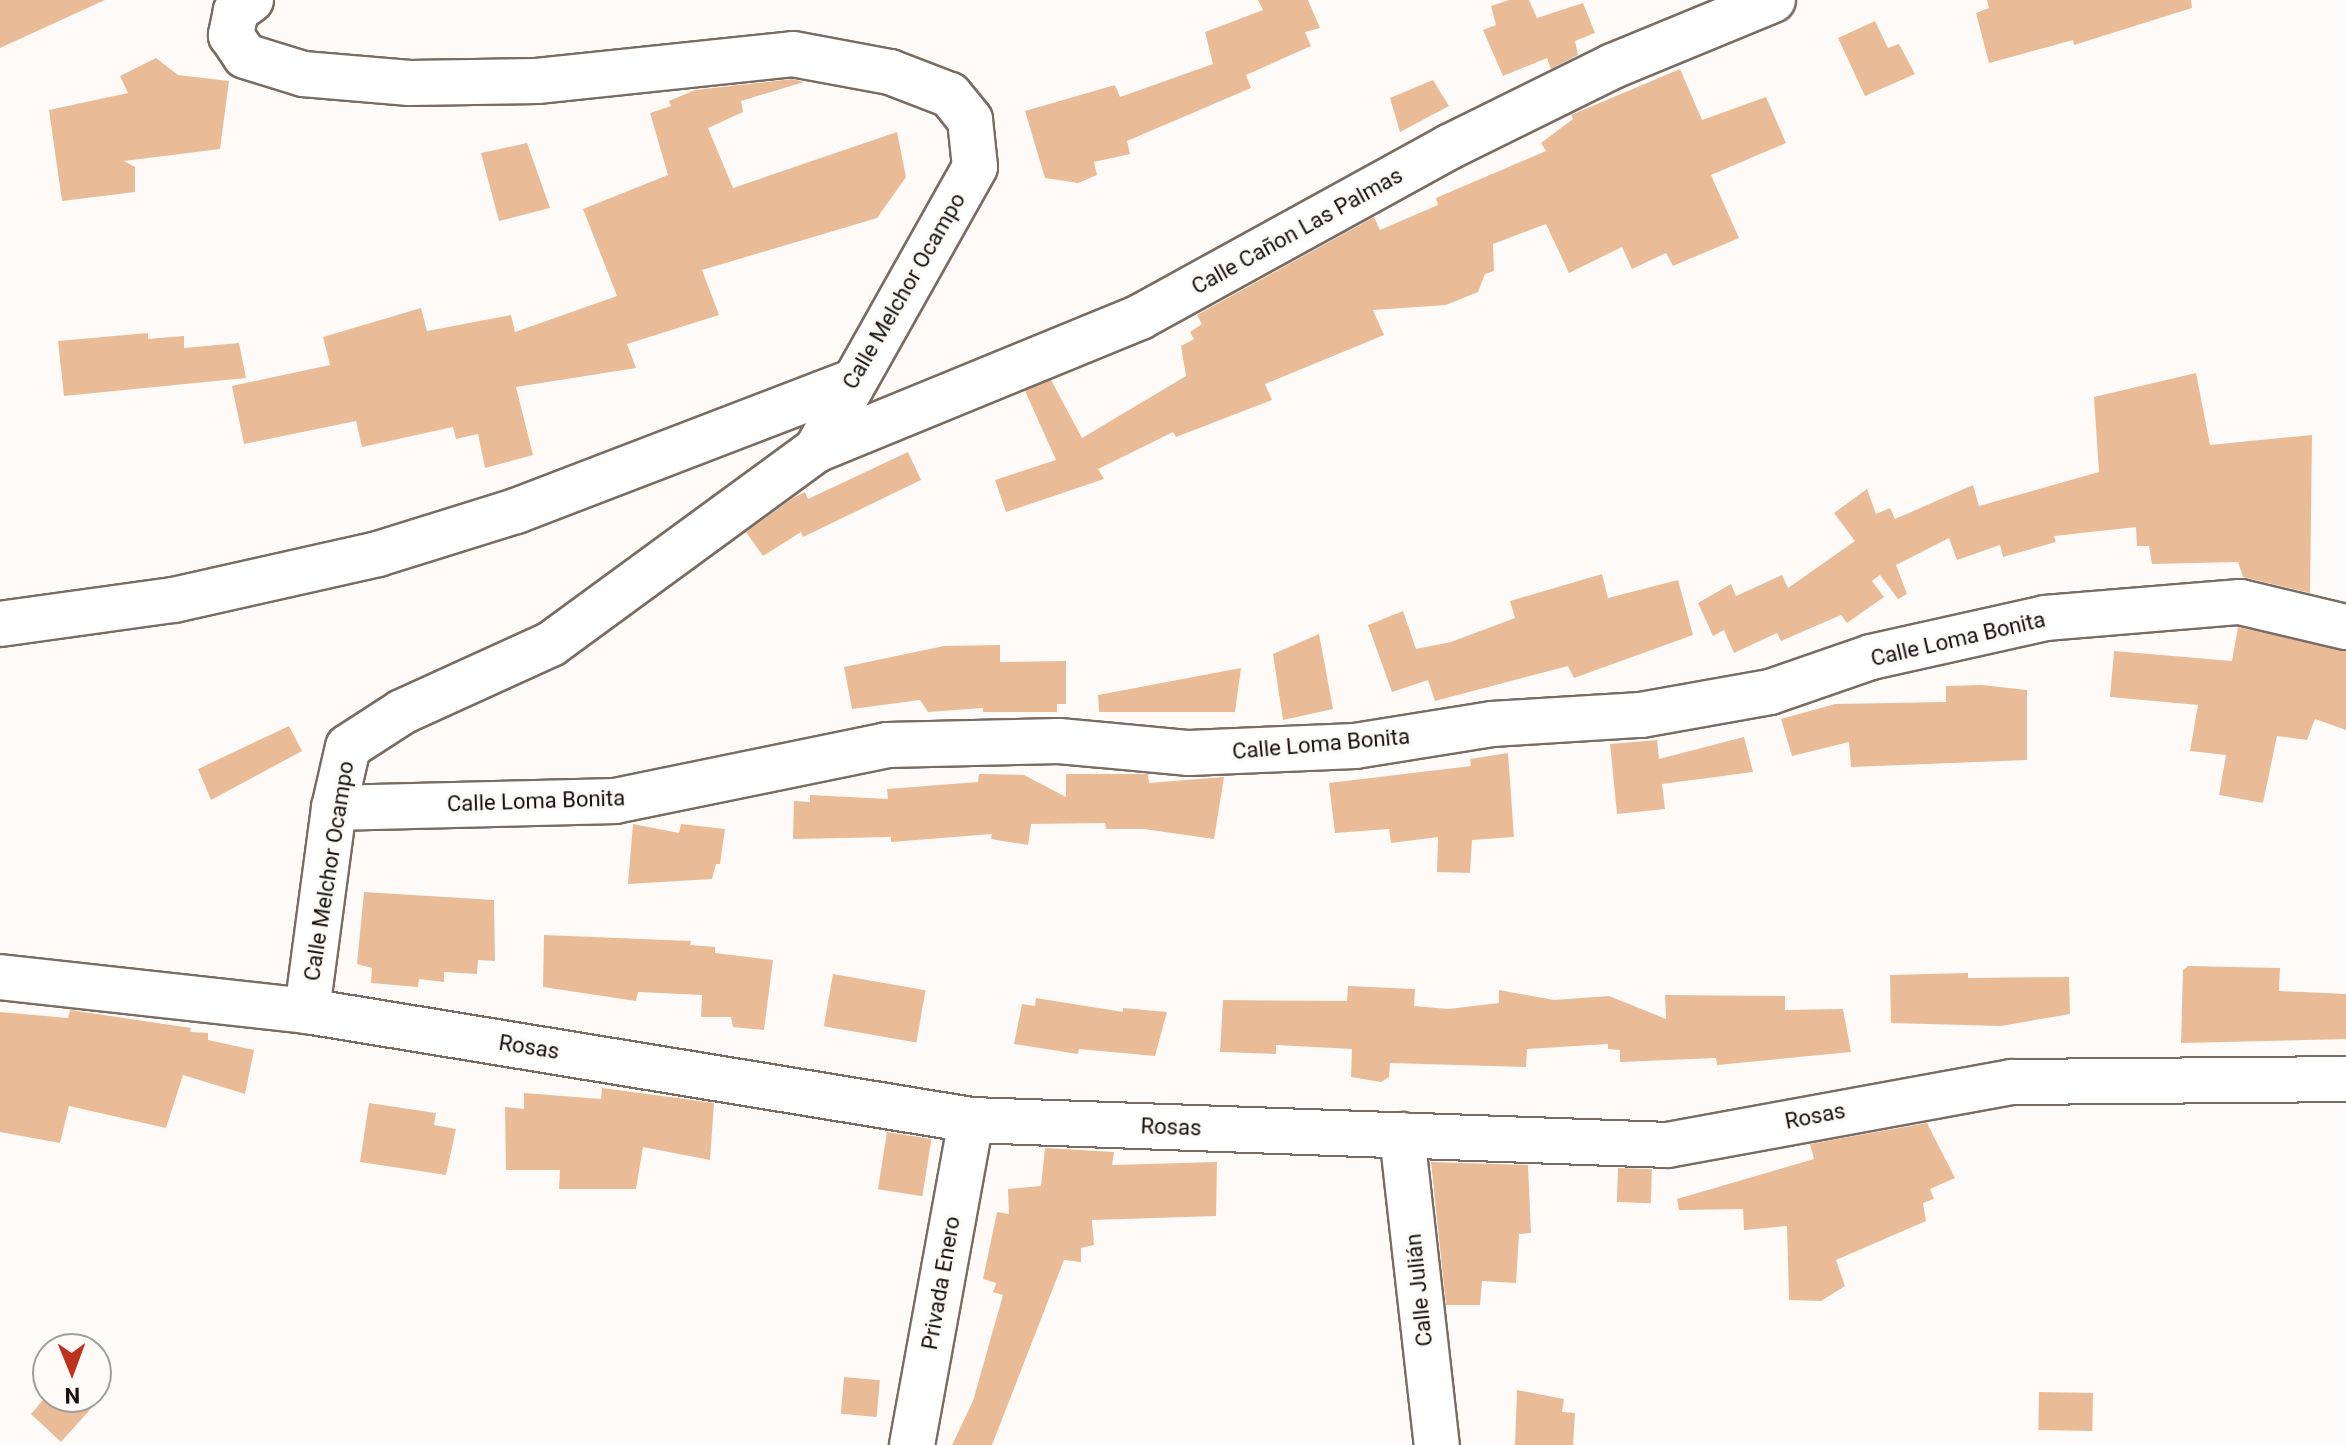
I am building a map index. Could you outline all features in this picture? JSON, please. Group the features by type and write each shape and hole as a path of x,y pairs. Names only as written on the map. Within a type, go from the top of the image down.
{"street":[{"name":"Calle Melchor Ocampo","path":"251,0 236,11 231,35 245,56 303,74 410,83 537,81 793,54 890,72 950,95 970,120 975,167 850,383 816,450 551,644 402,712 348,747 334,808 307,1011"},
{"name":"Calle Cañon Las Palmas","path":"816,450 1140,317 1449,147 1613,66 1773,0"},
{"path":"0,624 174,600 378,554 516,511 850,383"},
{"name":"Calle Loma Bonita","path":"334,808 615,801 887,745 1059,741 1205,753 1355,746 1492,724 1641,715 1770,692 1871,657 2045,618 2240,602 2346,627"},
{"name":"Rosas","path":"0,977 307,1011 971,1120 1668,1145 2011,1082 2346,1079"},
{"name":"Privada Enero","path":"912,1445 971,1120"},
{"name":"Calle Julián","path":"1402,1135 1437,1445"}],"building":[{"path":"0,0 105,0 0,48"},
{"path":"1258,0 1308,0 1320,28 1305,32 1311,46 1246,75 1251,88 1127,141 1130,154 1094,162 1097,175 1078,183 1045,178 1025,111 1115,85 1120,97 1213,64 1205,32 1263,10"},
{"path":"1509,0 1529,0 1537,18 1583,3 1595,33 1575,41 1578,55 1551,69 1547,58 1503,76 1483,30 1496,25 1491,6"},
{"path":"1987,0 2191,0 2192,8 2074,45 2073,40 1989,63 1976,13 1989,8"},
{"path":"1875,21 1888,48 1899,44 1915,74 1865,96 1838,38"},
{"path":"156,58 178,75 229,81 220,149 124,161 135,167 135,192 62,201 49,110 128,93 120,76"},
{"path":"1680,69 1702,120 1766,97 1786,143 1711,175 1739,238 1673,266 1666,253 1632,269 1622,247 1569,273 1546,224 1493,244 1494,271 1485,274 1478,292 1446,305 1373,310 1384,335 1265,384 1272,400 1176,437 1173,432 1098,469 1104,479 1006,512 995,480 1056,460 1025,391 1051,380 1082,438 1186,376 1181,346 1194,339 1190,332 1202,324 1197,315 1374,217 1380,230 1438,205 1436,198 1546,151 1541,143 1573,119 1571,115"},
{"path":"792,79 804,82 741,101 743,112 708,128 733,188 897,132 906,177 877,218 702,270 719,315 627,344 636,368 516,387 533,455 485,468 478,434 456,439 453,427 362,447 356,421 244,444 232,386 330,365 323,337 421,308 427,331 511,315 515,332 617,296 583,209 668,175 650,113 671,106 669,101 695,90"},
{"path":"1433,80 1449,106 1400,132 1390,98"},
{"path":"527,143 550,208 499,221 481,153"},
{"path":"148,333 148,339 184,336 184,348 239,343 246,378 64,396 58,341"},
{"path":"2196,373 2210,445 2312,435 2310,593 2243,577 2238,562 2152,564 2149,546 2137,546 2136,527 2054,536 2056,542 2003,557 2000,545 1957,560 1949,538 1896,565 1907,594 1898,599 1880,575 1872,581 1884,597 1847,623 1841,615 1781,641 1777,633 1734,653 1724,630 1713,636 1698,603 1731,584 1736,596 1782,575 1788,588 1855,541 1834,513 1867,489 1876,514 1890,508 1895,519 1973,485 1979,506 2099,472 2094,397"},
{"path":"908,452 921,480 803,537 801,532 763,556 746,532 805,492 808,499"},
{"path":"1602,574 1608,598 1678,580 1693,635 1574,678 1568,666 1435,701 1428,680 1392,692 1368,625 1403,611 1416,649 1451,642 1515,618 1510,601"},
{"path":"2238,627 2346,651 2346,730 2315,719 2307,740 2277,736 2263,803 2219,795 2226,755 2190,751 2198,705 2110,697 2114,651 2232,661"},
{"path":"1319,634 1333,709 1283,720 1273,654"},
{"path":"1000,645 1000,662 1066,661 1066,704 1057,704 1057,712 983,712 983,708 928,712 920,700 852,709 844,667 944,646"},
{"path":"1241,668 1235,712 1099,712 1098,695"},
{"path":"1982,685 2027,690 2027,760 1851,767 1849,742 1792,756 1781,719 1835,704 1946,702 1946,686"},
{"path":"289,726 302,751 211,800 198,769"},
{"path":"1744,737 1753,772 1662,784 1665,809 1617,814 1610,744 1657,740 1659,759"},
{"path":"1508,753 1514,837 1472,840 1470,873 1437,872 1438,837 1391,843 1389,829 1335,833 1329,783 1471,766 1470,759"},
{"path":"979,774 1024,775 1066,797 1066,774 1148,774 1149,783 1224,777 1214,839 1144,829 1106,829 1105,823 1031,824 1028,845 991,839 992,834 891,842 891,837 793,839 794,801 810,802 810,795 888,799 887,789 978,782"},
{"path":"633,824 679,833 681,824 725,829 720,864 716,864 712,879 628,884"},
{"path":"364,892 494,900 495,961 478,960 477,974 444,972 444,982 419,979 418,987 371,983 372,968 357,964"},
{"path":"544,935 691,941 690,945 715,947 715,953 773,960 764,1030 733,1027 731,1017 701,1017 702,995 638,992 636,1001 543,987"},
{"path":"2188,966 2280,968 2279,991 2346,994 2346,1039 2181,1043 2183,970"},
{"path":"1968,973 1968,978 2069,977 2070,1014 2001,1026 1891,1023 1890,975"},
{"path":"833,974 926,990 916,1043 824,1026"},
{"path":"1348,986 1415,989 1414,1006 1448,1009 1499,1003 1499,990 1554,1000 1609,996 1666,1019 1665,995 1785,996 1785,1010 1843,1009 1851,1052 1717,1065 1716,1058 1620,1062 1620,1050 1608,1049 1608,1044 1527,1049 1526,1067 1390,1063 1389,1077 1381,1082 1351,1077 1352,1049 1276,1045 1276,1054 1220,1052 1223,1000 1347,1001"},
{"path":"1036,998 1123,1012 1123,1008 1167,1012 1155,1056 1079,1049 1078,1054 1014,1044 1022,1004 1035,1006"},
{"path":"70,1010 191,1028 190,1032 208,1033 208,1040 254,1050 245,1094 183,1075 166,1128 69,1106 60,1143 0,1132 0,1012 68,1018"},
{"path":"602,1088 714,1103 710,1160 643,1147 636,1189 559,1189 560,1170 506,1170 505,1107 524,1109 524,1093 601,1099"},
{"path":"369,1103 436,1113 434,1125 456,1129 446,1175 360,1162"},
{"path":"1927,1123 1955,1178 1930,1189 1934,1199 1923,1203 1926,1221 1836,1260 1845,1286 1821,1301 1789,1300 1787,1226 1744,1230 1743,1209 1679,1210 1677,1199 1814,1159 1810,1144"},
{"path":"887,1132 931,1139 922,1196 878,1189"},
{"path":"1045,1148 1114,1152 1112,1165 1217,1162 1216,1216 1092,1220 1094,1245 1081,1248 1081,1262 1064,1260 992,1445 952,1445 973,1401 1003,1295 993,1292 996,1283 983,1279 997,1212 1009,1214 1008,1189 1041,1186"},
{"path":"1431,1162 1528,1165 1531,1233 1519,1234 1516,1283 1482,1281 1480,1305 1446,1305"},
{"path":"1618,1168 1652,1169 1651,1203 1617,1202"},
{"path":"844,1377 880,1380 877,1417 841,1414"},
{"path":"1517,1390 1564,1399 1562,1412 1575,1413 1573,1445 1515,1445"},
{"path":"2039,1392 2093,1393 2092,1431 2038,1430"},
{"path":"32,1413 87,1413 61,1442"}]}
